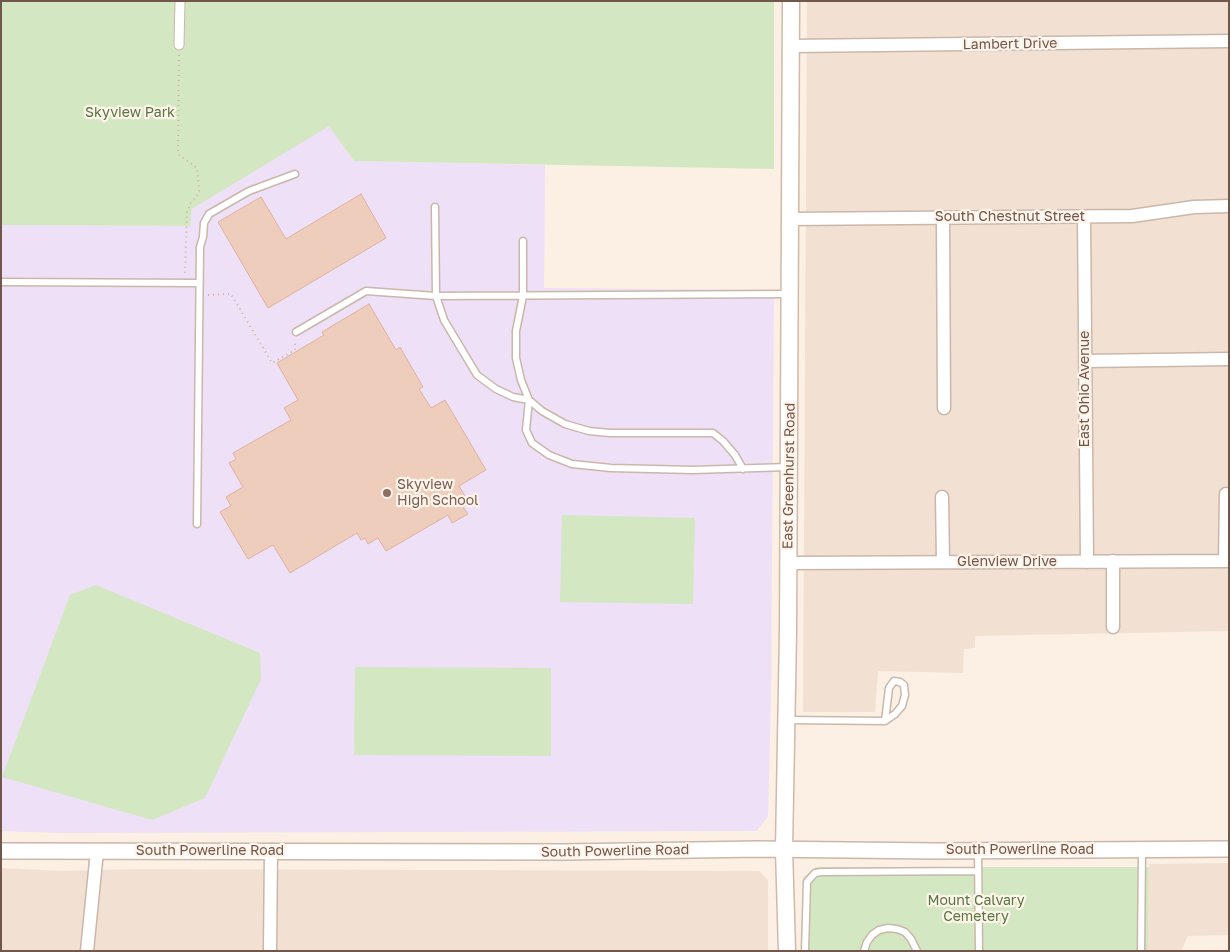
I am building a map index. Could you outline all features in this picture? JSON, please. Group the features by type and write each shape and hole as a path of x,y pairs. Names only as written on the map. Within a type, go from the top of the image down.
{"main road":[{"name":"East Greenhurst Road","path":"787,951 784,849 791,294 791,1"}],"street":[{"path":"179,45 180,1"},
{"name":"Lambert Drive","path":"791,46 1229,41"},
{"name":"South Chestnut Street","path":"790,219 1132,216 1194,207 1229,206"},
{"name":"East Ohio Avenue","path":"1084,217 1087,562"},
{"path":"943,218 944,408"},
{"path":"1085,362 1229,360"},
{"name":"Glenview Drive","path":"788,563 1227,561 1226,494"},
{"path":"942,497 943,562"},
{"path":"1113,561 1113,627"},
{"name":"South Powerline Road","path":"1,851 564,852 784,849 978,851 1229,849"},
{"path":"270,951 271,850"},
{"path":"87,951 97,851"}],"lane":[{"path":"197,524 200,247 205,219 210,214 249,191 295,174"},
{"path":"435,207 436,296 444,320 477,375 504,393 529,400 542,411 565,424 589,431 610,434 713,433 735,455 743,469"},
{"path":"523,241 523,296 516,331 516,358 521,380 529,400 526,430 532,443 549,455 572,464 611,468 743,469 789,467"},
{"path":"1,282 200,283"},
{"path":"296,332 366,291 436,296 791,294"},
{"path":"786,720 885,720 895,714 902,706 904,685 900,682 894,682 889,688 885,720"},
{"path":"1141,951 1142,850"},
{"path":"978,851 979,951"},
{"path":"805,951 806,882 816,873 978,871"},
{"path":"864,951 872,935 879,930 888,928 905,932 916,946 917,951"}],"path":[{"path":"179,45 178,154 197,168 200,189 186,212 185,283"},
{"path":"200,295 231,294 272,363 295,350 296,332"}],"shaded area":[{"path":"807,1 1229,1 1229,631 975,636 975,648 964,649 963,673 878,671 875,712 803,712"},
{"name":"Skyview High School","path":"329,125 354,161 545,165 544,288 774,290 771,696 768,816 757,831 63,833 1,831 1,225 190,226 192,209"},
{"path":"1229,863 1229,935 1188,936 1181,951 1148,951 1149,864"},
{"path":"1,868 61,871 138,869 759,871 768,880 768,951 1,951"}],"green space":[{"name":"Skyview Park","path":"1,1 774,1 774,169 354,161 329,126 192,209 190,226 1,225"},
{"path":"562,515 695,518 693,604 560,602"},
{"path":"96,585 260,653 261,679 205,798 152,820 2,777 70,595"},
{"path":"355,667 551,668 551,756 354,755"},
{"name":"Mount Calvary Cemetery","path":"816,867 1149,867 1148,951 803,951 803,878"}],"building":[{"path":"361,194 386,238 268,308 218,222 261,197 286,239"},
{"path":"369,304 396,350 400,347 423,387 419,389 431,408 445,400 486,470 459,486 469,503 463,507 468,514 452,523 448,515 386,551 378,538 368,544 365,538 361,540 357,533 290,573 273,545 248,559 220,512 231,506 226,497 243,487 229,463 236,459 233,453 291,420 284,408 298,400 277,363 324,335 322,332"}],"place":[{"name":"Skyview High School","path":"387,493"}]}
